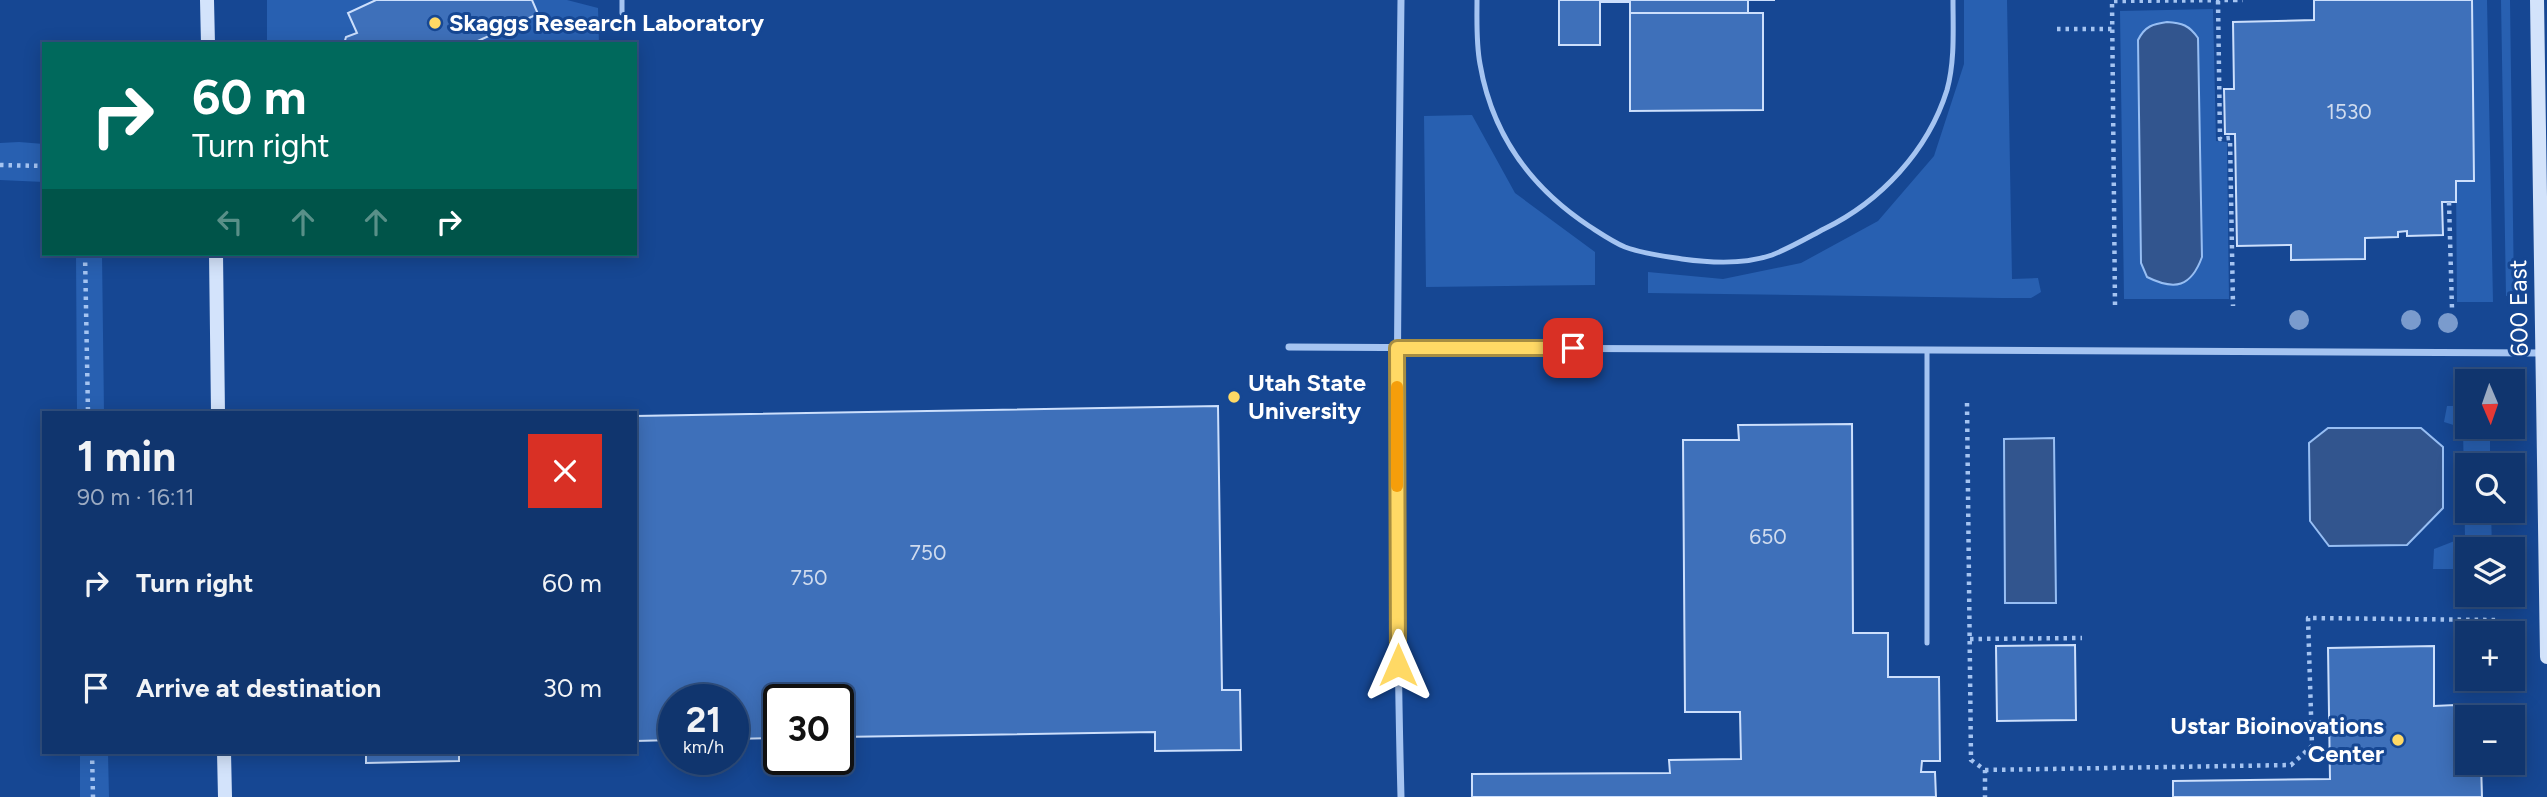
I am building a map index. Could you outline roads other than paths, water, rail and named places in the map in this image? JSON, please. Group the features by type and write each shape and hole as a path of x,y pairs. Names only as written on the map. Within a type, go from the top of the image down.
{"street":[{"path":"207,0 208,42"},
{"path":"1401,0 1397,348 1401,797"},
{"name":"600 East","path":"2537,0 2547,657"},
{"path":"216,256 218,411"},
{"path":"1289,347 2543,352"},
{"path":"224,754 225,797"}],"lane":[{"path":"622,0 622,13"},
{"path":"1477,0 1478,50 1486,89 1511,149 1537,183 1574,216 1625,247 1657,256 1710,263 1770,256 1850,216 1894,178 1912,157 1947,89 1954,41 1953,0"},
{"path":"1927,350 1927,643"}],"place":[{"name":"Skaggs Research Laboratory","path":"435,23"},
{"name":"Utah State University","path":"1234,397"},
{"name":"Ustar Bioinovations Center","path":"2398,740"}]}
